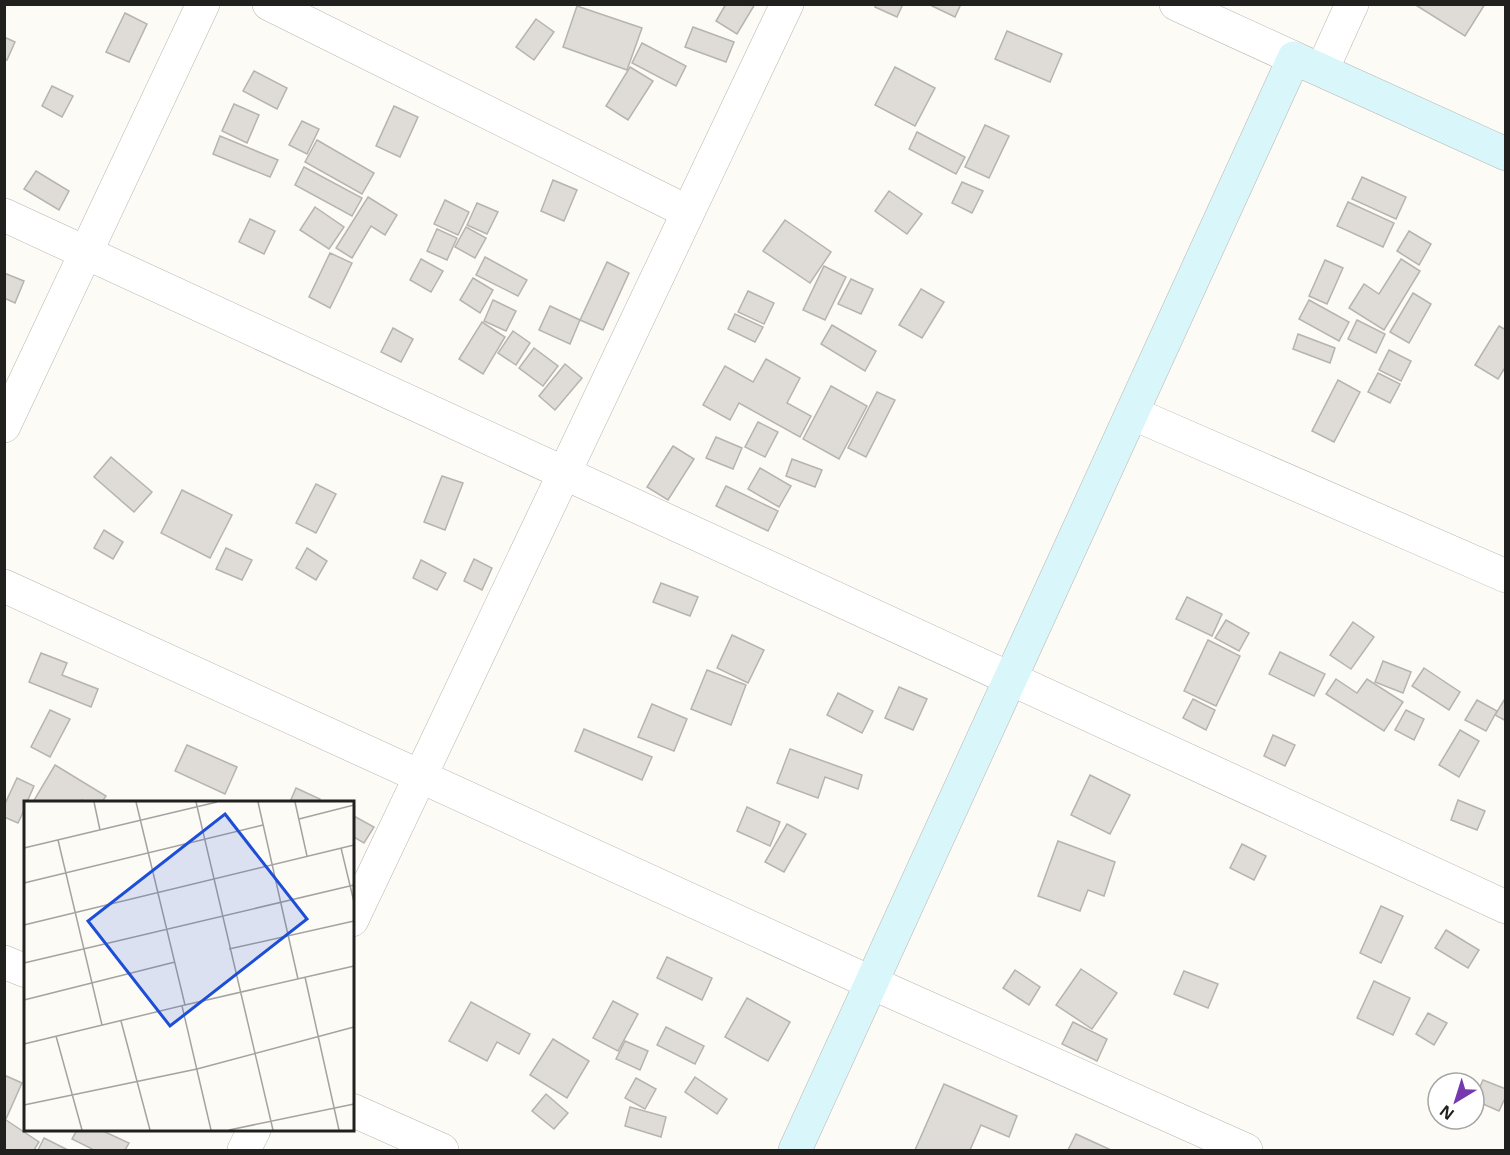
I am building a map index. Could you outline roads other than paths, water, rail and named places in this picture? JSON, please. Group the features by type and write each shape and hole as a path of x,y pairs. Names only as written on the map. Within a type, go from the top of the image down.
{"main road":[{"path":"795,1150 1132,413 1308,64 1506,154"}],"street":[{"path":"4,426 203,4"},
{"path":"268,4 688,212"},
{"path":"354,916 786,4"},
{"path":"1176,4 1308,64 1352,4"},
{"path":"4,215 1506,907"},
{"path":"1132,413 1506,576"},
{"path":"4,585 872,983 1246,1150"},
{"path":"4,962 24,970"},
{"path":"354,1111 442,1150"},
{"path":"244,1150 254,1131"}]}
